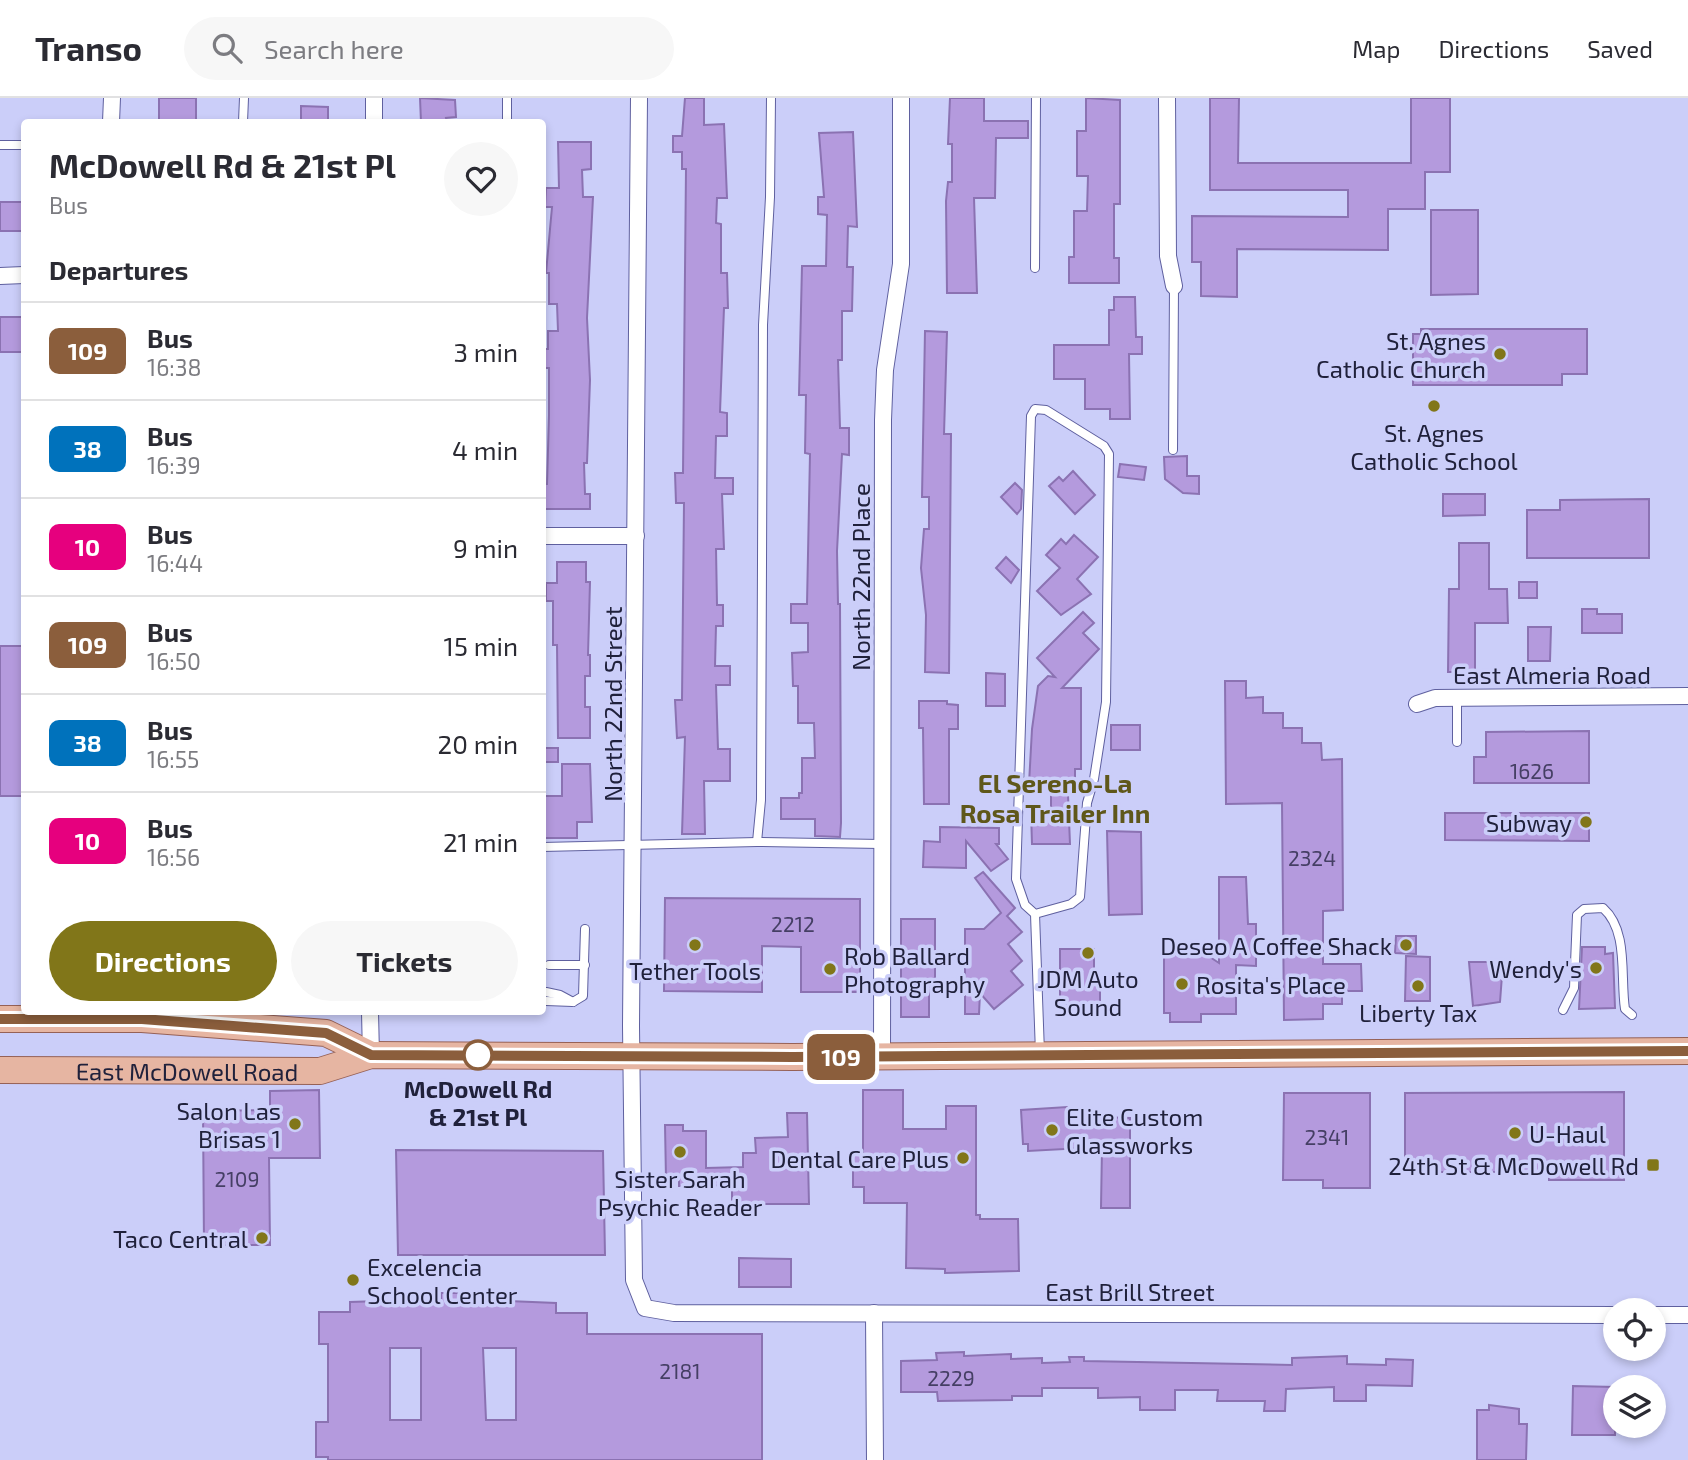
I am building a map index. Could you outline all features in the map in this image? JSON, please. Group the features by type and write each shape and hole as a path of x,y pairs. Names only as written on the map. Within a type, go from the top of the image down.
{"main road":[{"name":"East McDowell Road","path":"0,1019 142,1019 312,1031 326,1033 371,1055"},
{"name":"East McDowell Road","path":"0,1070 320,1071 371,1055 882,1057 1688,1051"}],"street":[{"path":"111,119 112,98"},
{"path":"374,98 374,119"},
{"name":"North 22nd Street","path":"639,98 631,1057 634,1280 645,1308"},
{"name":"North 22nd Place","path":"882,1057 883,420 885,370 901,264 901,98"},
{"path":"1167,98 1168,256 1174,286"},
{"path":"0,275 21,275"},
{"path":"546,536 636,536"},
{"name":"East Almeria Road","path":"1417,704 1435,698 1688,696"},
{"path":"370,1015 371,1055"},
{"name":"East Brill Street","path":"645,1308 674,1313 1603,1315"},
{"path":"874,1313 875,1460"},
{"path":"1666,1315 1688,1315"}],"lane":[{"path":"243,119 244,98"},
{"path":"507,98 507,119"},
{"path":"757,842 761,800 763,324 771,197 771,98"},
{"path":"1035,268 1036,98"},
{"path":"0,145 21,145"},
{"path":"1173,450 1174,286"},
{"path":"1035,914 1071,904 1080,897 1087,803 1094,779 1106,702 1109,454 1104,446 1046,410 1035,409 1031,416 1016,879 1025,905 1035,914 1040,1056"},
{"path":"1457,698 1457,742"},
{"path":"546,847 757,842 881,844"},
{"path":"1563,1010 1574,988 1577,915 1584,909 1603,908 1621,935 1621,982 1625,1009 1632,1015"},
{"path":"546,997 573,1002 583,996 585,929"},
{"path":"549,965 585,965"}],"building":[{"path":"159,98 196,98 196,119 159,119"},
{"path":"420,98 455,100 456,117 421,119"},
{"path":"685,98 704,98 704,125 724,124 727,198 717,198 716,223 721,224 721,273 727,273 728,308 724,308 720,412 727,413 727,436 716,436 715,478 733,478 733,494 722,494 724,549 716,549 717,605 723,605 723,626 716,626 715,666 730,666 730,685 716,685 718,749 730,749 730,781 704,781 705,834 682,834 685,737 677,738 675,700 682,700 684,503 676,503 675,473 683,473 686,169 682,169 682,152 673,152 673,136 682,136"},
{"path":"950,98 984,98 984,121 1028,121 1028,138 996,138 995,198 974,198 977,293 947,293 946,201 948,182 952,182 952,144 948,144"},
{"path":"1086,98 1120,100 1120,204 1114,204 1114,258 1119,258 1119,283 1069,283 1069,257 1074,257 1074,211 1087,211 1088,176 1077,176 1077,131 1086,131"},
{"path":"1210,98 1239,98 1238,163 1411,163 1411,98 1450,98 1450,172 1425,172 1425,209 1388,209 1388,250 1237,249 1237,297 1201,296 1201,262 1192,262 1192,216 1348,217 1348,190 1210,190"},
{"path":"301,106 328,107 328,119 301,119"},
{"path":"853,132 857,227 848,226 847,267 853,267 852,311 842,311 842,360 838,360 840,428 849,428 849,455 842,454 837,551 840,604 840,837 815,836 815,819 781,819 781,798 799,798 799,793 802,793 802,758 815,758 814,723 798,723 798,686 793,686 792,653 808,652 808,623 791,623 791,604 807,604 810,454 805,453 806,395 799,395 802,266 826,266 827,215 818,214 818,197 824,197 819,133"},
{"path":"558,142 591,142 591,169 582,170 583,197 593,197 587,318 590,380 587,463 584,463 585,494 590,494 590,509 546,509 549,368 546,368 546,349 548,331 558,331 557,304 549,304 549,273 546,273 552,207 546,207 546,188 559,188"},
{"path":"0,202 21,202 21,231 0,231"},
{"path":"1431,210 1478,210 1478,294 1431,295"},
{"path":"1114,297 1135,297 1136,337 1142,337 1142,354 1129,354 1130,419 1110,419 1110,409 1085,409 1085,379 1054,379 1054,345 1109,345 1109,310 1114,310"},
{"path":"0,317 21,317 21,352 0,352"},
{"name":"St. Agnes Catholic Church","path":"1421,329 1587,329 1587,374 1562,374 1562,385 1413,385 1413,334 1421,334"},
{"path":"925,331 947,332 944,434 951,434 949,673 925,672 926,615 921,568 924,529 929,529 929,497 922,497"},
{"path":"1187,456 1187,476 1199,476 1199,494 1183,493 1165,479 1164,457"},
{"path":"1120,464 1146,467 1144,480 1118,477"},
{"path":"1073,471 1095,495 1075,514 1049,486 1059,477 1063,481"},
{"path":"1015,483 1022,490 1021,509 1017,514 1001,497"},
{"path":"1443,494 1485,494 1485,515 1443,516"},
{"path":"1649,499 1649,558 1527,558 1527,510 1560,510 1560,500"},
{"path":"1074,535 1098,557 1077,579 1091,594 1061,615 1037,591 1060,568 1046,555 1061,539 1066,544"},
{"path":"1459,543 1489,543 1489,589 1507,589 1508,623 1475,623 1475,672 1448,672 1449,589 1459,589"},
{"path":"1006,557 1019,570 1011,583 996,568"},
{"path":"557,562 586,562 586,582 590,582 590,676 585,676 585,707 590,707 590,738 558,738 557,645 553,645 553,601 546,601 546,583 557,583"},
{"path":"1519,582 1537,582 1537,598 1519,598"},
{"path":"1582,609 1597,609 1597,614 1622,614 1622,633 1582,633"},
{"path":"1083,612 1094,623 1083,633 1099,649 1062,688 1081,688 1081,769 1075,769 1075,795 1068,795 1070,844 1032,844 1031,812 1051,812 1051,784 1029,784 1032,729 1038,686 1048,676 1055,677 1037,658"},
{"path":"1528,627 1551,627 1550,661 1528,661"},
{"path":"0,646 21,646 21,796 0,796"},
{"path":"986,673 1005,674 1005,706 986,706"},
{"path":"1225,681 1246,681 1246,698 1263,697 1263,713 1283,713 1283,728 1302,728 1302,743 1321,743 1322,760 1342,759 1343,910 1323,911 1323,964 1361,964 1362,991 1342,991 1342,1004 1323,1004 1323,1019 1284,1020 1282,803 1226,804"},
{"path":"919,701 947,701 947,704 958,705 958,729 949,729 949,804 924,804 923,728 919,728"},
{"path":"1111,725 1140,725 1140,750 1111,750"},
{"path":"1589,731 1589,783 1474,783 1474,757 1486,757 1486,732"},
{"path":"546,748 558,748 558,762 546,762"},
{"path":"562,764 590,764 592,822 577,822 577,838 546,838 546,796 562,796"},
{"path":"1445,813 1589,813 1589,841 1445,840"},
{"path":"940,827 999,828 999,844 996,844 1008,859 991,871 966,841 966,868 923,867 924,841 940,842"},
{"path":"1107,831 1141,832 1142,914 1109,915"},
{"path":"983,872 1015,908 1007,916 1022,932 1008,944 1022,961 1011,971 1023,985 994,1009 980,993 979,1014 965,1014 965,929 984,929 1001,913 975,878"},
{"path":"1219,877 1246,877 1248,924 1256,924 1256,966 1236,965 1236,1014 1201,1014 1201,1022 1170,1022 1170,1013 1164,1013 1164,955 1178,955 1178,946 1193,946 1219,963"},
{"path":"665,898 860,899 860,992 801,992 801,947 762,946 762,992 664,991"},
{"path":"901,919 935,919 935,990 929,990 929,1017 901,1017"},
{"name":"Deseo A Coffee Shack","path":"1396,936 1416,936 1416,954 1395,953"},
{"name":"Wendy's","path":"1582,947 1605,947 1605,954 1613,953 1615,1008 1579,1009"},
{"path":"1060,949 1094,949 1094,968 1100,982 1100,1005 1060,1005"},
{"name":"Liberty Tax","path":"1406,956 1430,957 1430,1001 1405,1001"},
{"path":"1469,962 1503,962 1500,1002 1473,1006"},
{"path":"319,1090 320,1158 269,1158 270,1245 204,1245 203,1111 270,1110 270,1091"},
{"path":"863,1090 903,1090 903,1129 946,1129 946,1106 976,1106 976,1215 980,1215 980,1219 1018,1219 1019,1271 945,1273 945,1269 906,1268 907,1203 864,1203 864,1187 853,1187 853,1155 863,1155"},
{"name":"U-Haul","path":"1624,1092 1624,1180 1549,1180 1549,1172 1405,1172 1405,1093"},
{"path":"1284,1093 1370,1093 1370,1188 1323,1188 1323,1180 1283,1180"},
{"path":"1067,1107 1068,1116 1130,1118 1130,1208 1101,1208 1102,1147 1028,1151 1028,1144 1023,1144 1021,1110"},
{"path":"787,1113 807,1113 809,1204 732,1204 732,1185 679,1186 679,1179 666,1179 665,1125 683,1125 683,1131 706,1131 706,1168 743,1167 743,1153 756,1153 755,1138 788,1137"},
{"path":"396,1150 603,1151 605,1255 398,1255"},
{"path":"739,1258 791,1259 791,1287 739,1287"},
{"path":"441,1293 465,1293 465,1299 556,1303 556,1313 587,1313 587,1334 762,1334 762,1460 328,1460 328,1457 316,1457 316,1422 328,1422 328,1344 319,1344 319,1312 350,1312 350,1302 441,1299","holes":["390,1348 421,1348 421,1420 390,1420","483,1348 516,1348 516,1420 486,1420"]},
{"path":"964,1352 964,1356 1011,1354 1011,1359 1042,1358 1042,1363 1070,1362 1069,1357 1084,1357 1084,1361 1292,1365 1292,1358 1347,1356 1347,1364 1386,1365 1386,1359 1413,1360 1412,1386 1366,1385 1366,1401 1334,1401 1334,1387 1286,1389 1285,1411 1264,1411 1265,1401 1217,1401 1218,1390 1175,1390 1175,1410 1140,1410 1140,1397 1098,1398 1098,1388 1042,1388 1042,1396 1012,1396 1012,1400 938,1401 937,1392 901,1392 901,1361 937,1360 936,1353"},
{"path":"1573,1386 1603,1387 1603,1435 1572,1435"},
{"path":"1489,1405 1519,1409 1519,1424 1527,1424 1526,1460 1477,1460 1477,1410 1489,1410"}],"bus line":[{"name":"109","path":"0,1019 142,1019 326,1033 371,1055 792,1057 1688,1051"}],"place":[{"name":"St. Agnes Catholic Church","path":"1500,354"},
{"name":"St. Agnes Catholic School","path":"1434,406"},
{"name":"Subway","path":"1586,822"},
{"name":"Tether Tools","path":"695,945"},
{"name":"Deseo A Coffee Shack","path":"1406,945"},
{"name":"JDM Auto Sound","path":"1088,953"},
{"name":"Wendy's","path":"1596,968"},
{"name":"Rob Ballard Photography","path":"830,969"},
{"name":"Rosita's Place","path":"1182,984"},
{"name":"Liberty Tax","path":"1418,986"},
{"name":"McDowell Rd & 21st Pl","path":"478,1055"},
{"name":"Salon Las Brisas 1","path":"295,1124"},
{"name":"Elite Custom Glassworks","path":"1052,1130"},
{"name":"U-Haul","path":"1515,1133"},
{"name":"Sister Sarah Psychic Reader","path":"680,1152"},
{"name":"Dental Care Plus","path":"963,1158"},
{"name":"24th St & McDowell Rd","path":"1653,1165"},
{"name":"Taco Central","path":"262,1238"},
{"name":"Excelencia School Center","path":"353,1280"}],"district":[{"name":"El Sereno-La Rosa Trailer Inn","path":"1055,797"}]}
